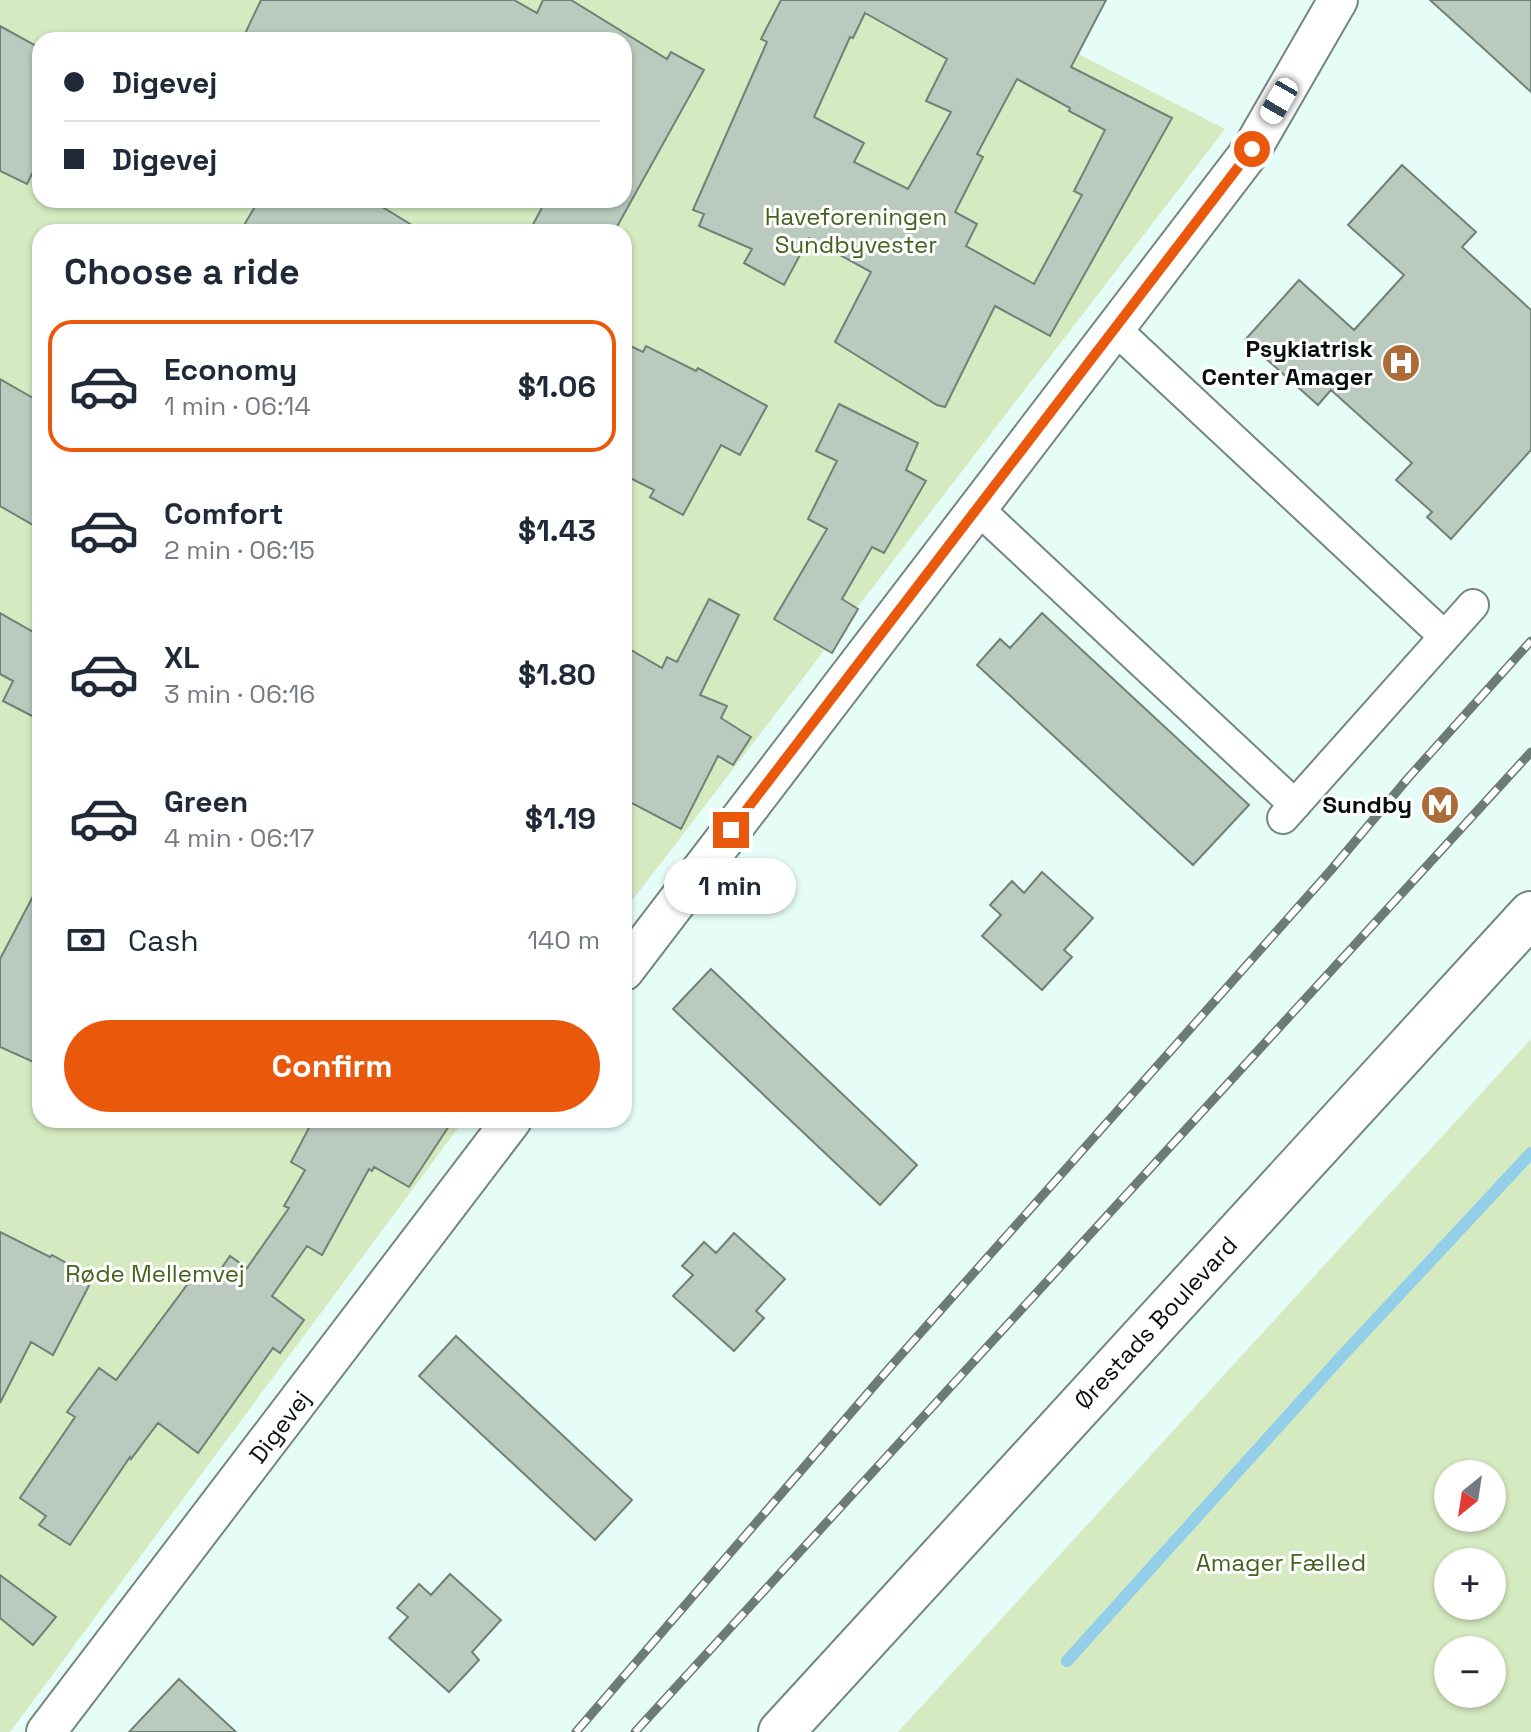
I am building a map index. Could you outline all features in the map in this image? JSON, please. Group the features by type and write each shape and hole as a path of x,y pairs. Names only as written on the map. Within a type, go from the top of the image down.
{"street":[{"path":"632,961 1252,149 1338,0"},
{"path":"1114,328 1444,636"},
{"path":"977,508 1289,812 1473,605"},
{"name":"Ørestads Boulevard","path":"781,1732 1531,914"},
{"name":"Digevej","path":"46,1732 506,1128"}],"green space":[{"name":"Haveforeningen Sundbyvester","path":"0,0 973,0 1225,129 632,901 632,224 32,224 32,1128 458,1128 10,1732 0,1732"},
{"name":"Amager Fælled","path":"1531,1039 1531,1732 898,1732"}],"building":[{"path":"261,0 514,0 537,13 543,0 571,0 623,32 246,32"},
{"path":"781,0 1106,0 1071,67 1172,118 1050,336 995,306 945,407 835,342 871,272 809,238 784,285 744,263 752,249 699,226 704,214 693,210 767,42 761,39","holes":["865,13 947,59 926,101 951,112 908,189 854,162 864,143 814,117 850,37 853,38","1017,79 1105,130 1074,191 1082,195 1034,284 966,246 977,224 955,212 983,157 977,154"]},
{"path":"1430,0 1531,0 1531,92 1483,48"},
{"path":"0,26 32,44 32,174 27,184 0,171"},
{"path":"632,37 667,59 671,52 704,70 632,200"},
{"name":"Psykiatrisk Center Amager","path":"1402,165 1476,232 1462,247 1531,310 1531,450 1451,539 1427,517 1432,512 1396,480 1412,463 1331,390 1318,405 1245,340 1299,280 1354,330 1404,275 1348,225"},
{"path":"254,208 384,208 410,224 245,224"},
{"path":"542,208 627,208 618,224 533,224"},
{"path":"646,346 696,371 698,368 767,406 740,455 721,445 683,515 650,497 654,490 632,479 632,347 643,352"},
{"path":"0,379 32,397 32,524 0,506"},
{"path":"839,404 918,443 906,470 926,481 884,553 872,547 842,599 858,609 832,653 774,619 827,529 808,519 837,461 816,451"},
{"path":"709,599 739,615 700,695 727,706 721,718 751,737 733,765 718,756 681,829 632,803 632,651 662,668 667,657 677,662"},
{"path":"0,613 32,631 32,716 3,701 13,681 0,674"},
{"path":"1042,613 1249,805 1193,865 977,665 1000,639 1010,648"},
{"path":"1042,872 1093,918 1064,950 1072,957 1042,990 982,936 1001,915 990,905 1012,881 1024,893"},
{"path":"32,898 32,1061 0,1047 0,959"},
{"path":"711,969 917,1165 880,1205 673,1009"},
{"path":"309,1128 448,1128 409,1187 374,1167 372,1171 369,1169 322,1255 307,1246 272,1296 304,1320 280,1353 273,1348 198,1453 158,1423 130,1457 70,1545 39,1525 46,1516 20,1498 75,1417 67,1412 99,1368 116,1380 196,1273 208,1282 212,1277 214,1279 230,1256 247,1268 289,1208 284,1206 305,1170 291,1162"},
{"path":"0,1232 50,1257 52,1255 93,1278 53,1355 31,1342 0,1403"},
{"path":"734,1233 785,1279 756,1311 764,1318 734,1351 673,1296 693,1275 682,1266 704,1242 716,1253"},
{"path":"456,1336 632,1500 595,1540 419,1376"},
{"path":"450,1574 501,1620 472,1652 479,1660 449,1692 389,1638 408,1617 397,1608 419,1584 431,1595"},
{"path":"0,1575 56,1617 33,1645 0,1618"},
{"path":"179,1679 236,1732 129,1732"}],"waterway":[{"path":"1067,1661 1341,1357 1531,1153"}],"railway":[{"path":"576,1732 892,1365 1531,641"},
{"path":"635,1732 1531,752"}],"place":[{"name":"Psykiatrisk Center Amager","path":"1401,363"},
{"name":"Sundby","path":"1440,805"}],"route":[{"path":"731,830 1252,149"}],"park label":[{"name":"Røde Mellemvej","path":"155,1274"}]}
